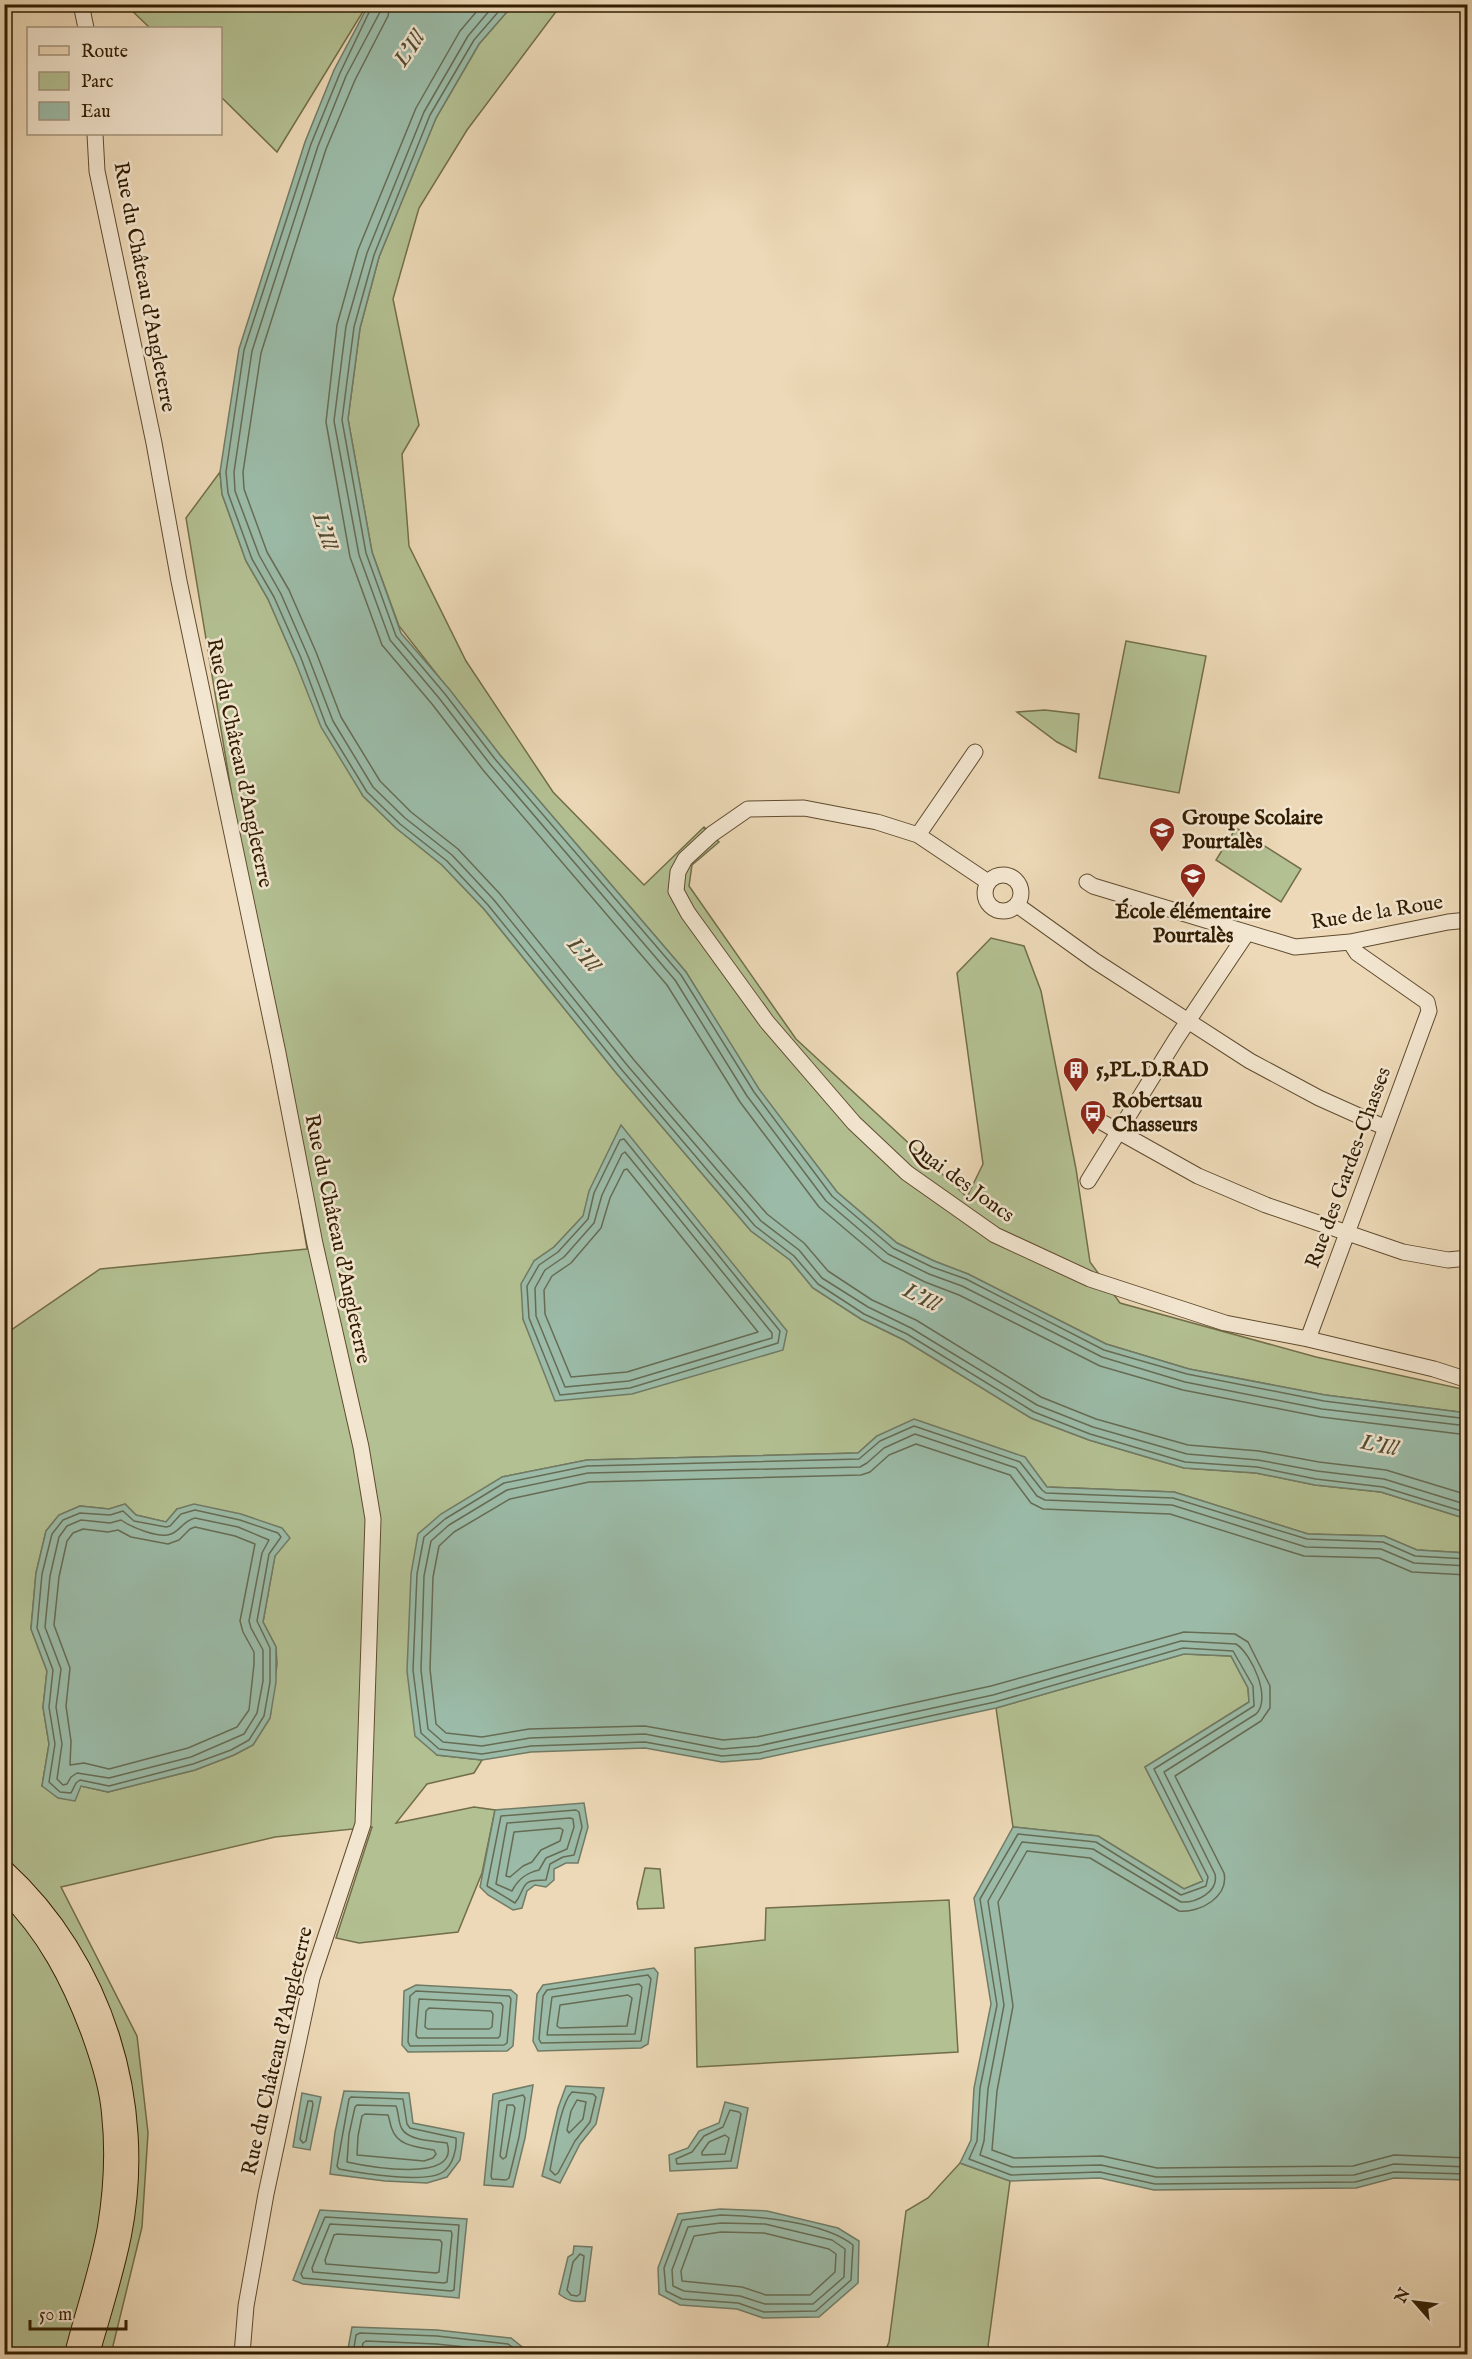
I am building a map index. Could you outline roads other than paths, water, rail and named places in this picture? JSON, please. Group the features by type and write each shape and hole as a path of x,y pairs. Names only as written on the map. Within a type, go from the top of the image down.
{"main road":[{"path":"4,1869 25,1888 59,1929 84,1971 99,2002 128,2111 129,2173 122,2235 90,2355"},
{"path":"4,1891 24,1910 50,1946 73,1988 101,2062 111,2112 113,2174 106,2228 74,2355"}],"street":[{"path":"81,4 86,27"},
{"name":"Rue du Château d'Angleterre","path":"95,135 97,171 154,443 179,581 236,848 315,1244 361,1447 373,1519 363,1824 312,1978 266,2194 246,2306 242,2355"},
{"path":"975,752 918,835 988,882"},
{"name":"Quai des Joncs","path":"918,835 850,816 804,808 748,809 712,834 685,859 678,872 676,891 688,913 766,1022 854,1123 907,1173 995,1235 1090,1279 1225,1323 1308,1339 1467,1380"},
{"path":"998,876 1009,876 1014,879 1021,888 1017,905 1002,912 991,908 985,898 988,882 998,876"},
{"name":"Rue de la Roue","path":"1087,882 1093,886 1295,947 1350,942 1448,922 1467,921"},
{"path":"1017,905 1095,962 1250,1061 1319,1098 1386,1128"},
{"path":"1088,1181 1188,1021 1247,933"},
{"name":"Rue des Gardes-Chasses","path":"1308,1339 1429,1011 1427,1002 1358,953 1350,942"},
{"path":"1089,1115 1198,1176 1266,1205 1403,1252 1448,1260 1467,1258"}],"water":[{"name":"L'Ill","path":"369,4 513,5 479,44 436,118 379,257 360,328 348,419 372,552 401,633 450,690 500,755 686,972 759,1089 837,1192 897,1243 968,1274 1106,1344 1189,1369 1325,1395 1467,1413 1467,1519 1381,1492 1315,1485 1256,1473 1184,1468 1089,1440 1031,1418 904,1340 861,1319 813,1288 790,1260 751,1231 617,1074 484,909 442,865 396,828 363,796 321,727 268,599 246,561 222,494 220,472 239,349 305,142 334,70"},
{"path":"621,1125 787,1331 783,1350 632,1394 555,1401 523,1319 521,1284 534,1261 554,1247 583,1216 589,1191"},
{"path":"914,1419 1025,1457 1047,1487 1174,1492 1308,1534 1384,1536 1417,1550 1467,1553 1467,2180 1394,2178 1356,2188 1154,2190 1100,2178 1010,2181 960,2163 971,2140 974,2088 991,2004 974,1898 1013,1827 1098,1836 1184,1889 1203,1881 1145,1767 1249,1702 1248,1688 1231,1656 1184,1654 996,1708 760,1759 722,1762 645,1748 531,1752 482,1760 437,1755 415,1736 407,1671 411,1574 418,1534 441,1514 502,1477 587,1460 858,1453 877,1436"},
{"path":"125,1504 136,1515 166,1522 177,1509 194,1504 241,1514 282,1528 290,1538 275,1556 263,1622 276,1647 276,1682 270,1718 253,1745 195,1770 108,1792 81,1786 75,1801 58,1798 42,1786 49,1744 43,1707 47,1671 31,1629 36,1573 46,1531 59,1515 80,1506 109,1509"},
{"path":"584,1803 588,1827 578,1863 566,1863 554,1869 554,1880 546,1887 535,1885 527,1891 522,1908 513,1910 488,1895 480,1887 495,1810"},
{"path":"654,1968 658,1973 648,2044 641,2048 538,2051 533,2041 537,1994 543,1985"},
{"path":"416,1985 511,1990 517,1995 513,2046 507,2051 408,2052 402,2045 404,1991"},
{"path":"533,2085 525,2138 513,2187 484,2185 493,2094"},
{"path":"566,2086 604,2088 596,2124 580,2144 560,2183 542,2176 558,2108"},
{"path":"344,2091 409,2093 413,2123 464,2133 460,2160 447,2177 427,2183 385,2181 330,2174 335,2132"},
{"path":"302,2093 321,2097 310,2150 293,2147"},
{"path":"725,2102 748,2108 737,2168 670,2171 669,2155 688,2148 699,2131 719,2123"},
{"path":"720,2209 767,2211 838,2228 859,2241 858,2283 819,2317 763,2318 737,2309 680,2305 659,2294 658,2268 678,2214"},
{"path":"320,2210 467,2219 459,2298 303,2284 293,2280"},
{"path":"574,2246 592,2247 585,2301 577,2302 559,2294 568,2257 573,2254"},
{"path":"352,2327 437,2330 511,2338 531,2354 347,2354"}],"place":[{"name":"Groupe Scolaire Pourtalès","path":"1162,853"},
{"name":"École élémentaire Pourtalès","path":"1193,899"},
{"name":"5,PL.D.RAD","path":"1076,1093"},
{"name":"Robertsau Chasseurs","path":"1093,1136"}]}
